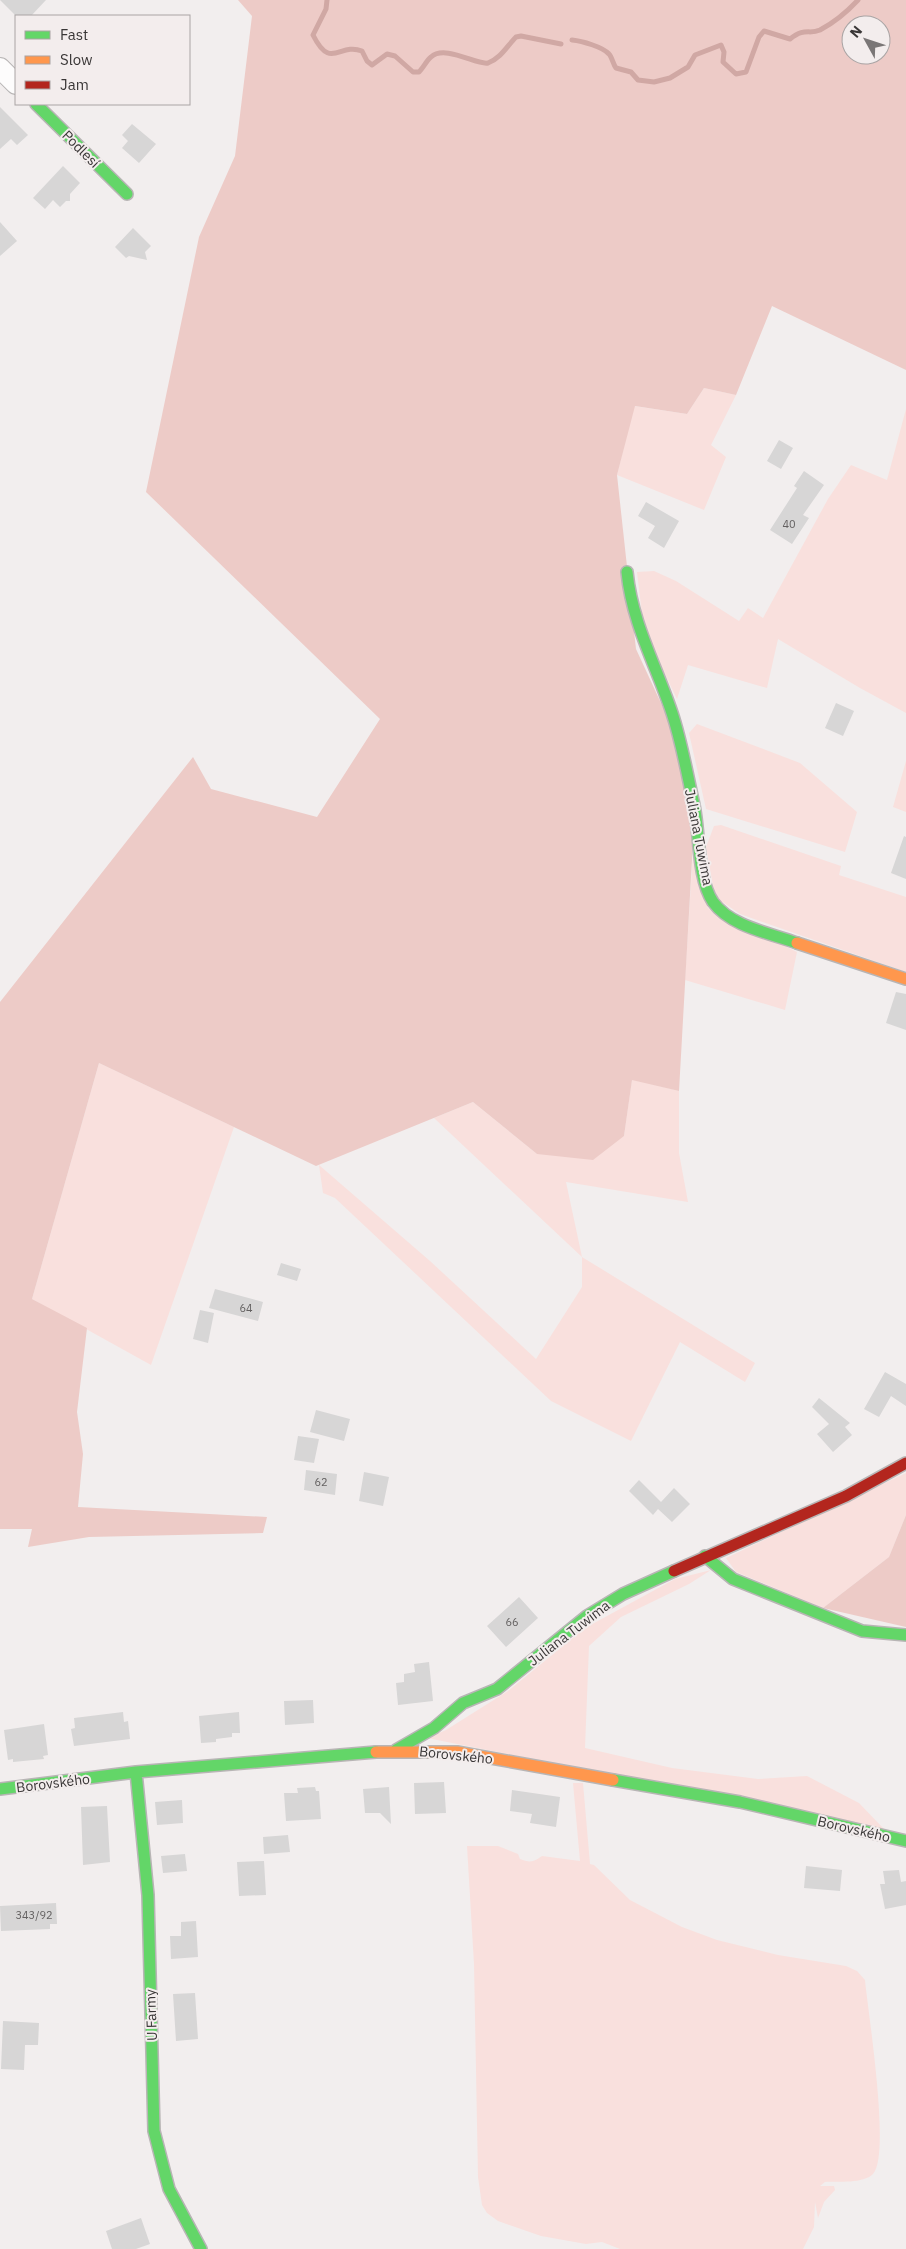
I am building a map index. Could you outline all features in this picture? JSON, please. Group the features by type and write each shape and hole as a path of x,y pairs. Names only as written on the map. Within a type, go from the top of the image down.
{"street":[{"path":"0,68 15,83"},
{"name":"Podlesí","path":"37,105 127,194"},
{"name":"Juliana Tuwima","path":"627,572 627,594 641,638 672,714 698,824 705,880 712,899 727,915 745,925 906,979"},
{"name":"Juliana Tuwima","path":"396,1750 434,1728 463,1703 497,1689 587,1616 623,1594 705,1556 846,1496 906,1464"},
{"path":"705,1556 733,1579 862,1630 906,1635"},
{"path":"434,1728 441,1752"},
{"name":"Borovského","path":"0,1789 136,1772 396,1750 441,1752 467,1754 740,1802 906,1841"},
{"name":"U Farmy","path":"136,1772 148,1894 154,2131 169,2189 201,2249"}],"shaded area":[{"path":"238,0 906,0 906,370 772,306 736,395 704,388 687,414 635,406 617,475 636,649 673,729 694,824 679,1091 632,1080 624,1136 593,1160 537,1154 473,1102 316,1166 99,1063 32,1299 87,1328 77,1412 83,1454 78,1507 267,1517 263,1533 89,1537 28,1547 32,1529 0,1529 0,1002 193,757 211,789 317,817 380,719 146,492 199,237 235,156 252,16"},
{"path":"704,388 736,395 711,445 726,457 704,510 617,475 634,406 687,414"},
{"path":"906,409 906,713 778,639 767,688 688,665 677,699 644,632 637,572 654,571 676,581 739,621 748,608 763,618 828,499 851,465 887,480"},
{"path":"697,724 800,763 857,812 845,852 706,809 689,733"},
{"path":"906,761 906,812 893,807"},
{"path":"721,825 841,866 839,875 906,897 906,972 740,914 715,897 706,847 714,826"},
{"path":"693,851 708,908 797,952 785,1010 685,980"},
{"path":"99,1063 234,1127 151,1365 32,1299"},
{"path":"632,1079 679,1091 679,1153 688,1202 566,1182 582,1257 434,1118 473,1102 537,1154 624,1136"},
{"path":"319,1165 430,1261 536,1359 582,1287 582,1257 755,1363 745,1382 680,1342 631,1441 551,1401 335,1198 323,1193"},
{"path":"906,1473 906,1515 889,1557 823,1608 736,1572 726,1558"},
{"path":"906,1515 906,1627 823,1608 889,1557"},
{"path":"711,1570 689,1584 621,1617 589,1646 585,1748 672,1768 758,1779 807,1776 859,1803 884,1829 427,1738 446,1730 508,1691 585,1628 675,1579"},
{"path":"573,1783 583,1783 590,1864 594,1865 630,1900 682,1927 717,1940 778,1955 846,1966 857,1971 865,1980 877,2082 880,2140 878,2162 873,2174 869,2177 857,2181 825,2182 820,2186 834,2186 835,2190 824,2202 818,2218 815,2202 814,2227 803,2249 620,2249 602,2242 586,2244 541,2236 498,2221 487,2213 482,2205 478,2177 474,1964 467,1846 498,1846 518,1854 520,1859 527,1861 534,1861 542,1856 580,1861"}],"building":[{"path":"0,0 46,0 32,15 15,15"},
{"path":"0,107 28,135 17,145 11,139 0,149"},
{"path":"132,124 156,144 139,163 122,148 128,141 122,135"},
{"path":"63,166 80,183 70,194 70,201 66,201 60,207 53,200 45,209 33,198"},
{"path":"0,222 17,241 0,256"},
{"path":"133,228 151,246 145,252 147,260 129,256 126,258 115,247"},
{"path":"779,440 793,448 781,469 767,461"},
{"path":"804,471 824,485 803,515 809,518 792,544 770,530 797,488 794,486"},
{"path":"646,502 679,521 664,548 648,538 655,526 638,516"},
{"path":"836,703 854,711 843,736 825,728"},
{"path":"904,836 906,837 906,879 891,873"},
{"path":"896,992 906,994 906,1030 886,1023"},
{"path":"281,1263 301,1269 297,1281 277,1275"},
{"path":"215,1289 263,1302 258,1321 209,1308"},
{"path":"200,1310 214,1313 208,1343 193,1339"},
{"path":"885,1372 906,1384 906,1406 891,1396 879,1417 864,1409"},
{"path":"819,1398 850,1423 845,1427 852,1435 833,1452 817,1434 829,1424 812,1407"},
{"path":"316,1410 350,1419 344,1441 310,1432"},
{"path":"298,1436 319,1439 314,1463 294,1460"},
{"path":"306,1470 337,1474 335,1495 304,1490"},
{"path":"364,1472 389,1477 383,1506 359,1501"},
{"path":"639,1480 661,1502 674,1488 690,1504 672,1522 658,1509 653,1515 629,1491"},
{"path":"519,1597 538,1618 506,1647 487,1626"},
{"path":"429,1662 433,1701 398,1705 396,1683 404,1682 404,1674 415,1672 414,1664"},
{"path":"313,1700 314,1723 285,1725 284,1701"},
{"path":"123,1712 124,1722 128,1721 130,1739 74,1746 71,1729 75,1728 74,1718"},
{"path":"239,1712 240,1733 232,1733 232,1737 216,1739 216,1742 201,1743 199,1716"},
{"path":"44,1724 48,1755 43,1756 44,1759 13,1762 13,1759 8,1760 4,1730"},
{"path":"444,1782 446,1813 415,1814 414,1783"},
{"path":"315,1787 316,1791 319,1791 321,1819 286,1821 284,1793 298,1793 297,1788"},
{"path":"389,1787 391,1824 380,1813 365,1813 363,1789"},
{"path":"512,1790 560,1797 556,1827 530,1823 532,1814 510,1811"},
{"path":"182,1800 183,1823 157,1825 155,1802"},
{"path":"107,1806 110,1862 83,1865 81,1807"},
{"path":"288,1835 290,1852 264,1854 263,1837"},
{"path":"185,1854 187,1871 163,1873 161,1856"},
{"path":"264,1861 266,1895 239,1896 237,1862"},
{"path":"806,1866 842,1870 840,1891 804,1888"},
{"path":"899,1870 901,1882 906,1881 906,1905 885,1909 880,1884 885,1884 883,1871"},
{"path":"56,1903 57,1924 50,1924 50,1929 1,1931 0,1906"},
{"path":"196,1921 198,1957 171,1959 170,1936 181,1936 181,1922"},
{"path":"195,1993 198,2039 176,2041 173,1994"},
{"path":"3,2021 39,2023 38,2045 25,2045 24,2070 1,2069"},
{"path":"141,2218 150,2244 136,2249 112,2249 106,2231"}],"waterway":[{"path":"327,0 326,9 313,35 319,46 330,54 354,49 362,51 367,61 372,65 387,54 395,56 413,72 419,72 431,57 444,53 488,63 500,55 516,37 521,36 561,44"},
{"path":"572,40 587,43 606,51 616,68 631,72 638,80 654,82 670,78 688,67 695,55 721,45 724,52 723,62 736,74 746,72 759,37 764,31 790,39 799,33 820,30 845,13 858,0"}],"traffic: fast":[{"path":"37,105 127,194"},
{"path":"627,572 639,626 666,695 679,736 694,805 704,881 708,892 713,902 730,918 752,928 797,943"},
{"path":"705,1556 733,1579 862,1631 906,1635"},
{"path":"396,1750 434,1728 463,1703 497,1689 587,1616 623,1594 674,1571"},
{"path":"0,1789 136,1772 376,1752"},
{"path":"136,1772 148,1895 154,2131 169,2189 201,2249"},
{"path":"613,1780 740,1802 906,1841"}],"traffic: slow":[{"path":"797,943 906,979"},
{"path":"376,1752 457,1752 613,1780"}],"traffic: jam":[{"path":"674,1571 846,1496 906,1463"}]}
